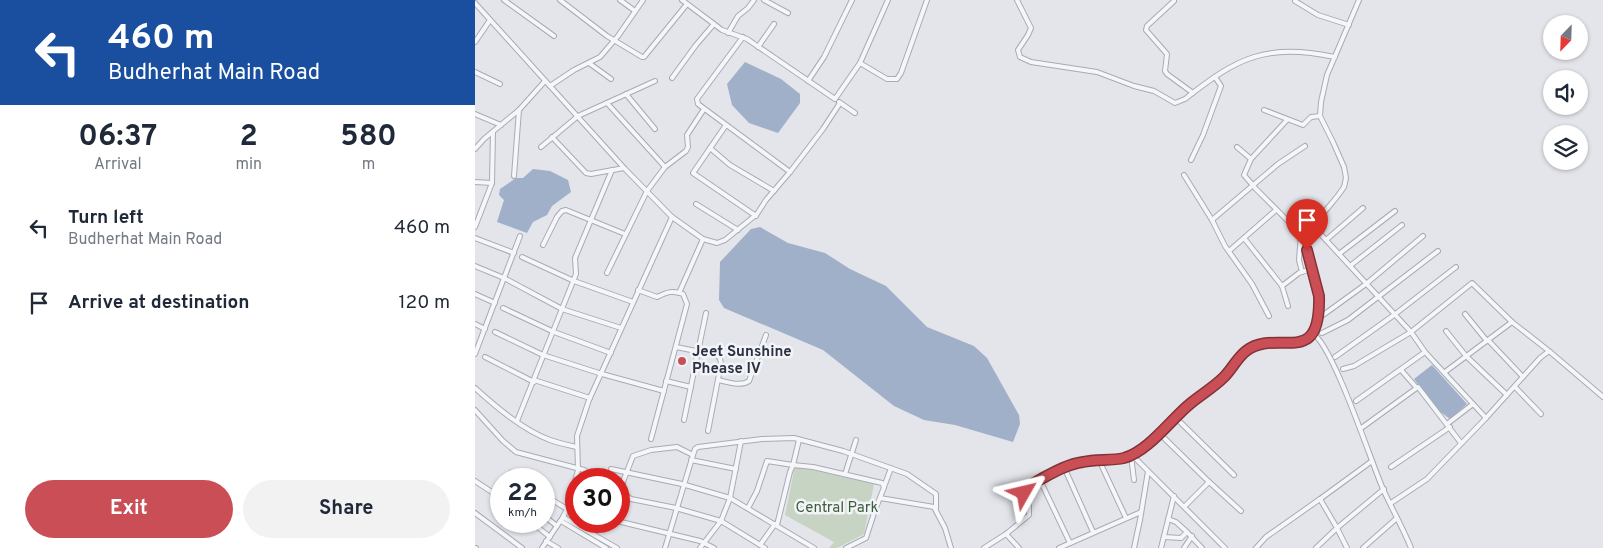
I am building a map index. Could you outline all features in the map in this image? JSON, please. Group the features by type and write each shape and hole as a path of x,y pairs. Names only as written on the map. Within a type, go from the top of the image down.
{"street":[{"path":"504,0 554,36"},
{"path":"560,0 607,36 644,57 687,4"},
{"path":"620,0 635,12"},
{"path":"550,86 574,70 600,57 615,40 643,0"},
{"path":"683,0 722,30 743,37 855,113"},
{"path":"728,33 738,16 749,8 754,0"},
{"path":"764,0 787,13"},
{"path":"808,81 824,57 852,0"},
{"path":"835,99 860,63 888,0"},
{"path":"860,63 887,79 897,79 901,73 927,0"},
{"path":"1017,0 1031,28 1018,50 1020,57 1025,60 1097,72 1134,86 1154,91 1175,103 1180,102 1237,63 1269,52 1296,51 1335,57"},
{"path":"1174,1 1147,26 1146,30 1167,54 1165,71 1167,74 1193,93"},
{"path":"1295,1 1318,15 1349,25"},
{"path":"984,548 1006,534 1029,515 1030,511 1024,493 1025,490 1040,480 1064,467 1082,462 1132,456 1193,401 1219,382 1244,352 1253,346 1269,342 1297,343 1309,337 1312,333 1318,318 1319,296 1307,250 1308,237 1339,196 1346,178 1339,153 1320,116 1323,89 1349,25 1356,1"},
{"path":"475,3 624,168 672,217 703,239 717,243 725,240 756,216 840,103"},
{"path":"475,42 490,20"},
{"path":"672,78 714,24"},
{"path":"758,47 774,24"},
{"path":"743,37 697,99 698,104 790,172"},
{"path":"589,63 611,79"},
{"path":"475,72 500,84"},
{"path":"1191,160 1203,136 1221,86 1215,77"},
{"path":"475,149 519,110 545,81"},
{"path":"541,147 578,116 655,81"},
{"path":"626,94 655,129"},
{"path":"607,103 665,167"},
{"path":"607,273 647,191 665,167 686,152 688,146 687,135 704,109"},
{"path":"514,176 519,110"},
{"path":"1264,110 1303,125 1311,117 1320,116"},
{"path":"475,114 501,125"},
{"path":"1287,120 1251,159 1244,175 1276,210 1301,234 1308,237"},
{"path":"726,125 693,173 756,216"},
{"path":"475,227 492,183 493,132"},
{"path":"552,138 586,173 591,174 624,168"},
{"path":"1212,220 1278,164 1305,146"},
{"path":"710,148 730,166 774,191"},
{"path":"1237,148 1251,159"},
{"path":"517,421 574,281 577,272 575,258 612,170"},
{"path":"1184,175 1229,251 1253,284 1269,316"},
{"path":"475,182 492,183"},
{"path":"696,204 738,230"},
{"path":"1326,240 1363,208"},
{"path":"543,245 557,217 562,211 566,210 625,234"},
{"path":"1229,251 1276,210"},
{"path":"1339,254 1395,211"},
{"path":"578,468 579,427 621,328 672,217"},
{"path":"1349,266 1402,225"},
{"path":"1314,227 1411,332 1425,352 1486,418"},
{"path":"1301,234 1299,253 1302,272"},
{"path":"475,353 520,236"},
{"path":"1318,318 1366,284 1423,236"},
{"path":"475,238 514,253"},
{"path":"1244,238 1282,286 1288,306"},
{"path":"679,293 703,239"},
{"path":"1322,333 1348,320 1438,251"},
{"path":"522,257 574,281 633,302"},
{"path":"475,266 504,278 562,309 621,328"},
{"path":"1335,357 1394,315 1456,267"},
{"path":"1282,286 1302,272 1311,269"},
{"path":"1343,369 1354,366 1411,332 1472,282 1512,322 1603,398"},
{"path":"638,290 657,297 667,291 683,294 687,304 651,439"},
{"path":"475,294 495,303"},
{"path":"503,308 554,332 611,353"},
{"path":"685,420 706,313"},
{"path":"1465,314 1523,377"},
{"path":"1445,372 1512,322"},
{"path":"475,324 485,329"},
{"path":"1447,331 1466,356 1507,394"},
{"path":"495,332 543,355 664,391"},
{"path":"1312,333 1318,337 1331,360 1409,547"},
{"path":"718,380 746,384 749,381 766,335"},
{"path":"675,347 716,355 721,358 708,432"},
{"path":"1391,503 1427,479 1549,351"},
{"path":"1356,401 1425,352"},
{"path":"485,357 534,381 590,398"},
{"path":"1401,370 1419,388 1461,444"},
{"path":"666,381 691,387"},
{"path":"1360,429 1416,387"},
{"path":"1515,387 1541,414"},
{"path":"475,388 495,406 544,438 577,447"},
{"path":"1391,467 1448,426 1473,404"},
{"path":"475,410 503,441 516,452 571,468"},
{"path":"1175,417 1234,475"},
{"path":"1159,433 1241,511"},
{"path":"665,548 691,460 695,449 698,447 770,439 799,440 852,451 907,474 936,494 936,509"},
{"path":"630,498 677,508 721,521 763,547 776,524 799,440"},
{"path":"700,548 721,521 730,498 741,442"},
{"path":"845,474 856,442"},
{"path":"627,468 633,456 651,450 677,447 693,455"},
{"path":"1132,456 1185,506 1225,548"},
{"path":"1132,456 1134,480"},
{"path":"691,460 736,469"},
{"path":"1099,460 1126,518"},
{"path":"748,508 757,491 767,461 813,467 845,474 882,483 884,487"},
{"path":"1256,548 1266,537 1372,461"},
{"path":"1064,467 1093,532"},
{"path":"846,548 865,538 891,468"},
{"path":"1134,548 1149,471"},
{"path":"630,473 684,485 730,498 814,548"},
{"path":"1040,480 1070,543"},
{"path":"475,481 490,491"},
{"path":"1185,506 1209,482"},
{"path":"1316,548 1337,528 1384,490"},
{"path":"1161,548 1174,496"},
{"path":"880,498 932,506 936,509 945,528 951,548 945,548"},
{"path":"1320,499 1347,548"},
{"path":"1059,548 1141,512"},
{"path":"475,513 522,548"},
{"path":"542,548 565,513"},
{"path":"1363,548 1397,518"},
{"path":"562,519 606,548"},
{"path":"562,519 617,548"},
{"path":"1169,519 1176,522 1192,536 1202,548"},
{"path":"630,524 704,542 715,548"},
{"path":"1164,537 1181,538 1187,532"},
{"path":"545,533 550,537"},
{"path":"1006,534 1019,548"},
{"path":"1184,548 1192,536"},
{"path":"546,541 558,548"}],"green space":[{"name":"Central Park","path":"795,466 874,484 864,534 837,548 829,548 834,542 785,515"}],"water":[{"path":"745,62 781,79 800,94 800,103 778,133 749,123 732,105 727,84"},
{"path":"533,169 550,171 568,180 571,192 552,206 547,215 533,222 527,233 497,222 504,200 499,195 500,189 516,178 523,178"},
{"path":"760,227 788,243 825,253 850,269 886,286 927,327 974,346 987,358 1019,415 1020,424 1013,442 955,425 924,420 894,406 823,350 724,308 719,300 720,262 751,229"},
{"path":"1432,365 1467,404 1450,419 1438,410 1414,379"}],"place":[{"name":"Jeet Sunshine Phease IV","path":"682,361"}],"route":[{"path":"1024,493 1030,486 1064,467 1082,462 1133,456 1155,438 1193,401 1219,382 1244,352 1253,346 1269,342 1297,343 1309,337 1316,324 1319,312 1319,296 1307,250"}]}
